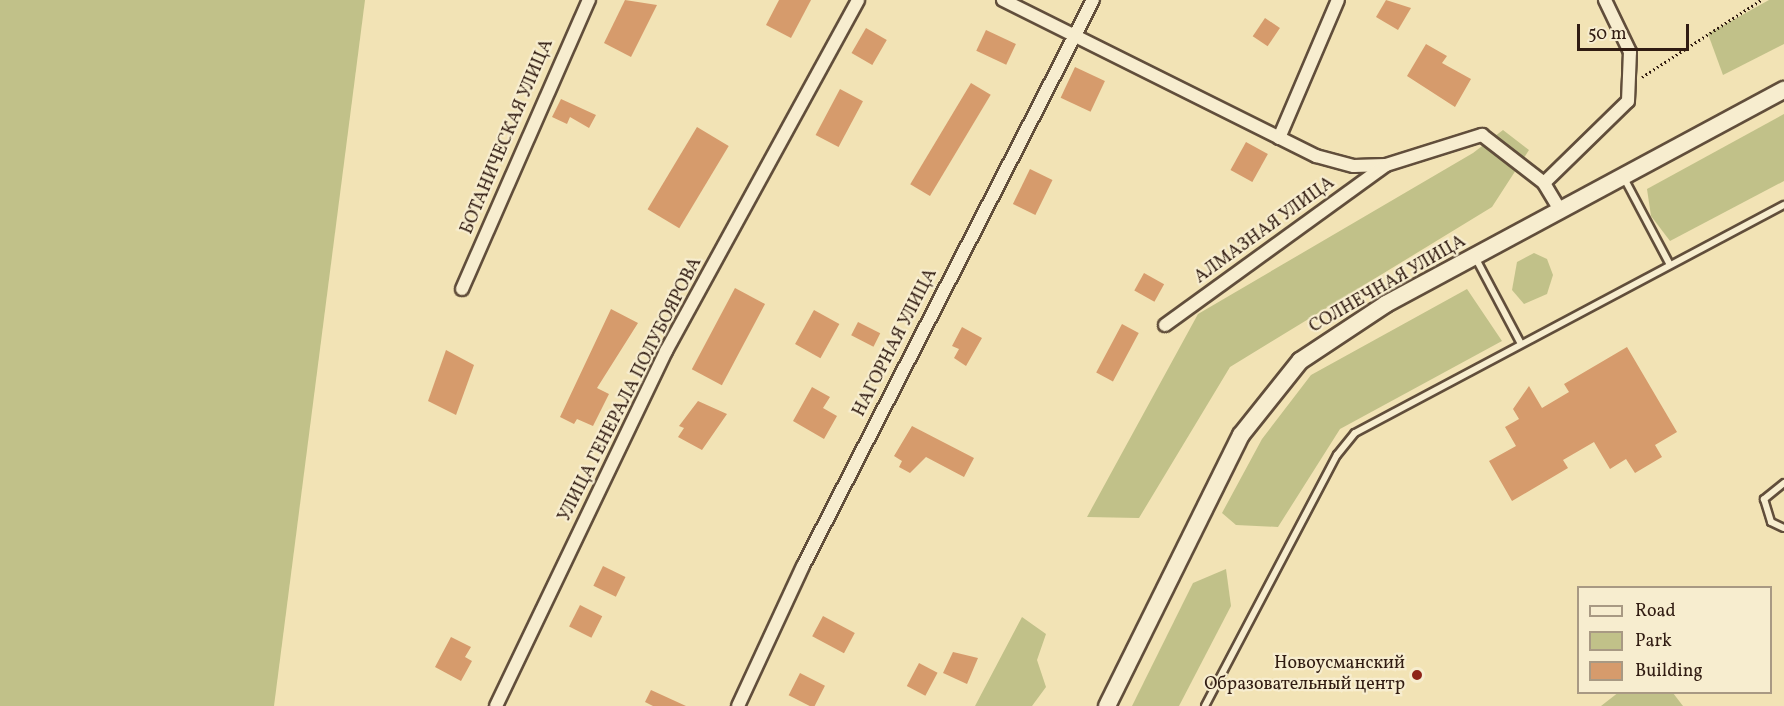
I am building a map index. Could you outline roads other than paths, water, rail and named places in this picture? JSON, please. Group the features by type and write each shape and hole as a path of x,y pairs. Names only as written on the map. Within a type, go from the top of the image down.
{"street":[{"name":"БОТАНИЧЕСКАЯ УЛИЦА","path":"462,289 589,0"},
{"name":"УЛИЦА ГЕНЕРАЛА ПОЛУБОЯРОВА","path":"496,706 666,351 858,0"},
{"path":"1003,0 1279,138 1354,166 1386,165 1482,135 1544,183 1560,210"},
{"name":"НАГОРНАЯ УЛИЦА","path":"738,706 803,566 1093,0"},
{"path":"1279,138 1338,0"},
{"path":"1544,183 1628,101 1631,84 1630,52 1605,0"},
{"name":"СОЛНЕЧНАЯ УЛИЦА","path":"1107,706 1241,435 1272,390 1300,361 1342,331 1474,256 1784,90"},
{"name":"АЛМАЗНАЯ УЛИЦА","path":"1166,325 1386,165"}],"lane":[{"path":"1623,177 1670,265"},
{"path":"1205,706 1346,442 1521,344 1784,205"},
{"path":"1474,256 1521,344"},
{"path":"1784,483 1764,499 1771,522 1784,528"}],"place":[{"name":"Новоусманский Образовательный центр","path":"1417,675"}]}
